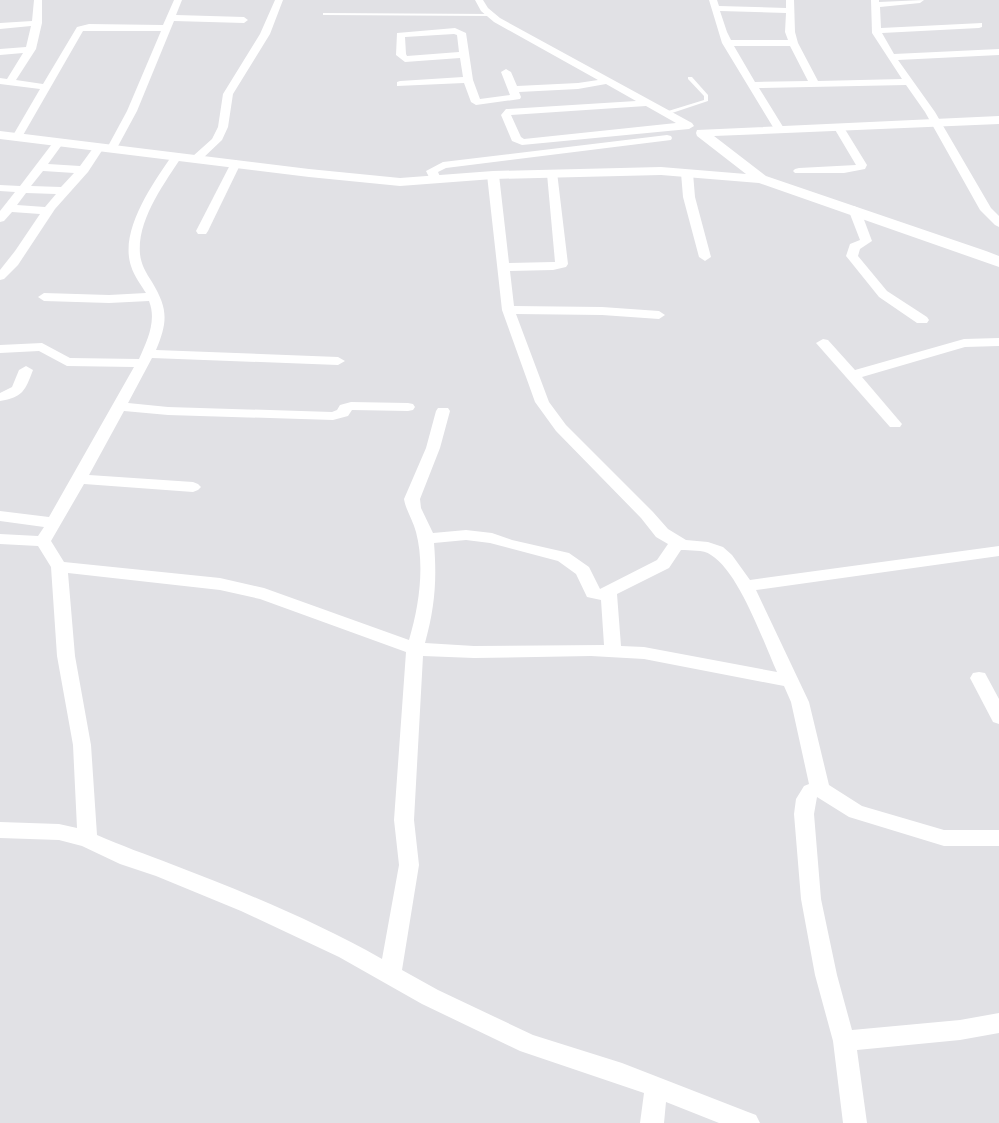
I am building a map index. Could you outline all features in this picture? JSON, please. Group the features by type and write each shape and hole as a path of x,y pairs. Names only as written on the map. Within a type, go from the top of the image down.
{"street":[{"path":"5,81 32,49 37,23 38,0"},
{"path":"0,276 35,232 48,211 106,147 132,111 178,0"},
{"path":"204,154 217,140 223,127 228,94 265,34 279,0"},
{"path":"479,0 491,15 702,133 761,179"},
{"path":"790,0 790,32 814,84"},
{"path":"920,0 875,2 877,31 891,57 936,123 986,210 997,219"},
{"path":"780,130 727,43 718,23 714,4 790,11"},
{"path":"17,137 72,41 82,28 244,20"},
{"path":"0,26 37,23"},
{"path":"877,31 979,25"},
{"path":"464,56 405,59 401,55 400,35 459,32 464,56 468,80 476,102 516,97 506,72"},
{"path":"727,43 793,42"},
{"path":"0,52 32,49"},
{"path":"891,57 999,52"},
{"path":"400,84 468,80"},
{"path":"5,81 46,87"},
{"path":"513,90 578,86 609,81"},
{"path":"752,85 909,82"},
{"path":"648,102 510,111 506,112 506,115 516,139 522,142 688,125"},
{"path":"434,175 442,165 702,133 999,120"},
{"path":"799,171 844,170 862,166 839,128"},
{"path":"0,135 176,156 204,154 236,164 391,181 434,175 661,171 761,179 854,209 999,262"},
{"path":"0,219 59,142"},
{"path":"43,541 145,358 159,320 158,310 136,265 134,255 137,230 151,196 176,156"},
{"path":"202,231 236,164"},
{"path":"39,167 84,170"},
{"path":"687,173 689,197 705,257"},
{"path":"502,267 562,264 559,251 553,174"},
{"path":"494,175 502,267 508,310 542,402 561,428 647,515 662,533 677,543 717,551 726,559 746,586 800,702 820,789 856,812 944,838 999,838"},
{"path":"0,188 65,191"},
{"path":"8,208 48,211"},
{"path":"854,209 866,241 854,247 852,256 882,294 922,320"},
{"path":"44,297 109,299 152,297"},
{"path":"508,310 602,311 659,315"},
{"path":"853,375 956,345 999,342"},
{"path":"823,343 895,424"},
{"path":"0,349 42,347 67,362 243,356 338,361"},
{"path":"0,397 14,394 18,391 26,370"},
{"path":"119,406 168,411 333,416 344,413 345,408 351,406 408,407"},
{"path":"390,974 409,865 404,820 415,649 426,614 428,572 422,524 413,508 412,499 434,448 443,411"},
{"path":"79,479 193,487"},
{"path":"0,516 54,523"},
{"path":"425,539 466,535 492,538 515,546 563,557 582,571 593,592 602,595 663,564 677,543"},
{"path":"0,539 43,541"},
{"path":"43,541 58,566 66,656 82,745 87,839"},
{"path":"746,586 999,551"},
{"path":"58,566 220,584 264,594 415,649 474,652 532,650 644,653 790,681"},
{"path":"609,593 613,651"},
{"path":"979,678 999,717"},
{"path":"820,789 811,791 806,799 804,814 811,899 826,975 844,1041 855,1123"},
{"path":"0,830 59,832 87,839 128,858 163,870 263,912 346,950 438,1001 528,1044 656,1087 748,1123"},
{"path":"844,1041 960,1030 999,1023"},
{"path":"652,1123 656,1087"}],"lane":[{"path":"324,14 491,15"},
{"path":"667,113 706,101 706,96 690,78"}]}
